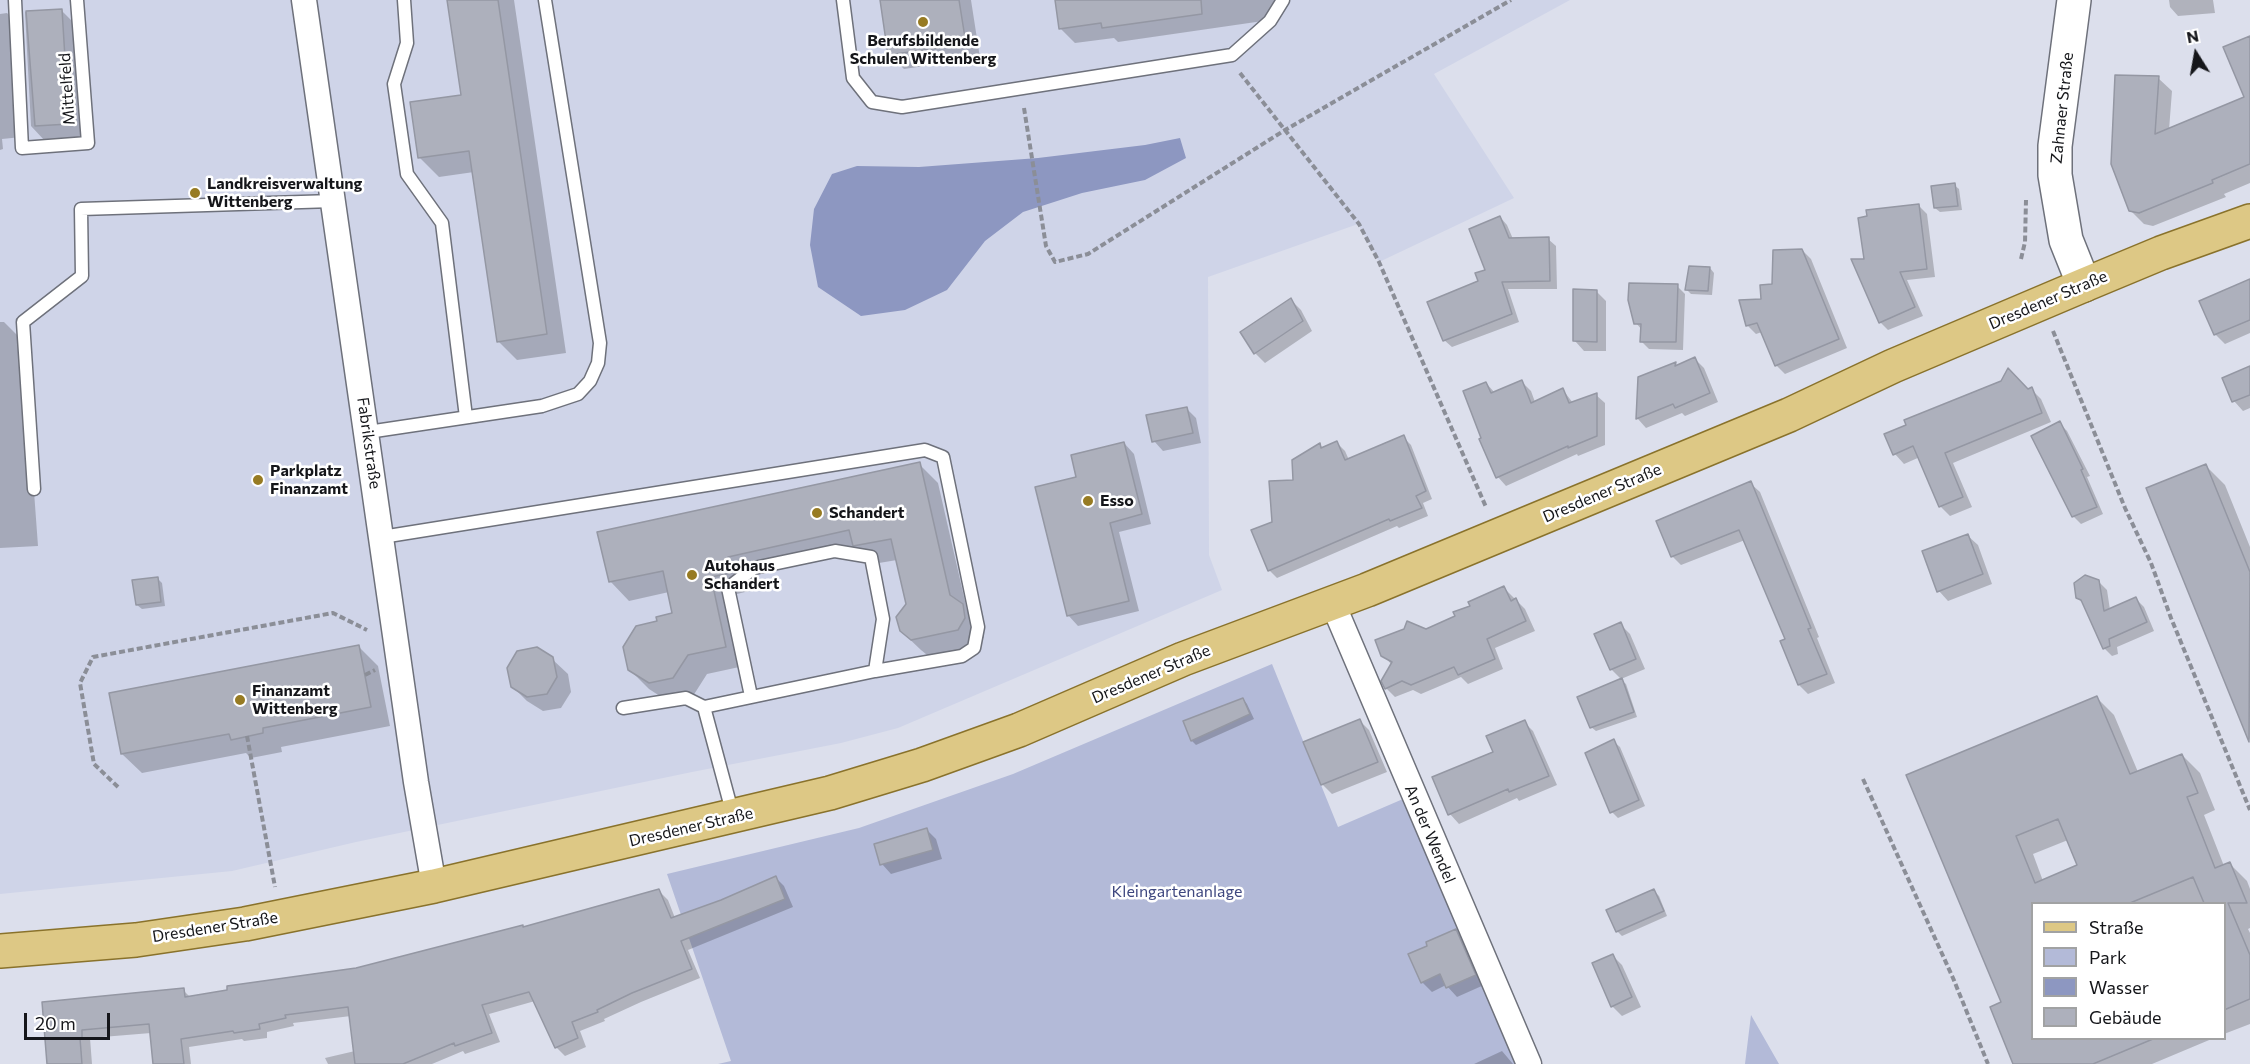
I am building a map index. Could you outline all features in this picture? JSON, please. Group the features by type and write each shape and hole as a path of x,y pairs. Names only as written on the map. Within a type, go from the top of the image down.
{"main road":[{"name":"Zahnaer Straße","path":"2074,0 2055,146 2055,175 2069,251 2084,285"},
{"name":"Dresdener Straße","path":"0,951 136,940 281,917 434,886 830,793 971,748 1183,660 1333,604 1789,415 1893,366 2084,285 2161,253 2250,221"}],"street":[{"name":"Fabrikstraße","path":"304,0 418,792 434,886"},
{"name":"An der Wendel","path":"1333,604 1529,1064"}],"lane":[{"name":"Mittelfeld","path":"15,0 22,148 88,143 77,0"},
{"path":"404,0 407,43 394,84 407,174 442,223 466,417"},
{"path":"368,432 542,406 578,394 590,381 598,363 600,343 545,0"},
{"path":"843,0 853,78 872,102 902,107 1232,55 1270,21 1283,0"},
{"path":"34,489 22,322 82,276 81,209 333,201"},
{"path":"382,537 926,450 943,457 978,627 974,648 962,656 875,671 704,707 686,698 623,708"},
{"path":"751,696 728,588 754,568 835,551 871,557 883,619 875,671"},
{"path":"704,707 734,817"}],"path":[{"path":"1021,89 1046,246 1055,262 1089,254 1285,130 1511,0"},
{"path":"1232,55 1240,73 1359,224 1383,272 1498,536"},
{"path":"2042,303 2125,508 2151,563 2171,618 2250,810"},
{"path":"118,787 94,764 80,682 93,657 333,614 375,634"},
{"path":"365,675 381,668"},
{"path":"247,736 281,917"},
{"path":"1863,779 1953,978 1988,1064"}],"shaded area":[{"path":"0,0 1570,0 1434,74 1514,198 1379,262 1358,224 1208,277 1209,555 1222,590 898,728 841,743 356,842 232,871 0,894"}],"green space":[{"name":"Kleingartenanlage","path":"1272,664 1338,827 1403,799 1516,1064 718,1064 731,1061 667,874 859,828 1013,774"},
{"path":"1751,1015 1779,1064 1745,1064"}],"water":[{"path":"1180,138 1186,158 1145,180 1082,193 1023,212 985,241 947,290 905,310 861,316 818,287 810,245 814,209 832,174 857,166 919,167 1038,158 1145,145"}],"building":[{"path":"447,0 498,0 547,334 497,342 469,151 418,158 410,102 461,95"},
{"name":"Berufsbildende Schulen Wittenberg","path":"880,0 959,0 966,44 888,55"},
{"path":"1055,0 1201,0 1202,14 1102,28 1101,23 1059,29"},
{"path":"62,9 69,124 35,126 26,11"},
{"path":"2250,36 2250,164 2212,180 2213,183 2139,213 2129,211 2111,164 2115,75 2159,76 2155,134 2244,97 2223,47"},
{"path":"1955,183 1958,206 1934,208 1931,186"},
{"path":"1919,204 1927,269 1900,272 1915,307 1879,323 1851,259 1864,259 1858,218 1867,216 1866,210"},
{"path":"1500,216 1509,238 1549,237 1550,281 1502,282 1512,314 1443,341 1427,302 1478,281 1475,273 1485,270 1469,229"},
{"path":"1802,249 1839,339 1775,366 1757,323 1746,326 1739,300 1761,299 1760,285 1772,284 1773,250"},
{"path":"1689,266 1710,267 1708,291 1685,290"},
{"path":"2250,279 2250,320 2214,335 2199,301"},
{"path":"1629,283 1678,284 1676,342 1640,342 1641,324 1634,324 1628,300"},
{"path":"1573,289 1597,290 1597,342 1573,341"},
{"path":"1291,298 1303,321 1254,354 1240,332"},
{"path":"1695,357 1710,393 1675,408 1673,404 1636,419 1638,377 1676,362 1675,366"},
{"path":"2250,366 2250,395 2232,402 2222,378"},
{"path":"2008,368 2028,389 2032,387 2042,413 1945,453 1963,497 1939,507 1913,446 1893,455 1884,434 1906,425 1904,420 2001,381"},
{"path":"1522,380 1531,403 1563,388 1569,403 1597,393 1597,436 1568,448 1568,446 1496,478 1479,439 1481,438 1463,391 1486,382 1491,393"},
{"path":"1187,407 1193,433 1152,442 1146,415"},
{"path":"2060,421 2083,469 2081,470 2097,507 2072,517 2031,436"},
{"path":"1404,435 1426,491 1416,496 1422,508 1390,521 1389,519 1268,571 1251,530 1272,522 1269,481 1293,480 1292,460 1320,443 1321,448 1337,441 1345,460"},
{"path":"1124,442 1142,514 1110,523 1129,601 1067,616 1035,487 1076,477 1071,455"},
{"name":"Autohaus Schandert","path":"920,462 950,595 963,604 965,618 958,630 911,640 900,631 896,617 906,604 891,539 853,546 849,530 728,557 731,573 711,577 726,647 688,655 673,678 649,683 628,670 623,647 636,626 657,621 656,617 672,613 663,571 609,582 597,532"},
{"path":"2206,464 2250,572 2249,742 2146,488"},
{"path":"1751,481 1811,628 1808,629 1827,674 1798,685 1780,641 1785,639 1739,530 1671,557 1656,521"},
{"path":"1968,534 1983,574 1937,592 1922,551"},
{"path":"2085,575 2099,580 2104,611 2136,597 2147,622 2109,639 2110,646 2103,649 2081,600 2076,598 2074,583"},
{"path":"158,577 161,602 136,605 132,580"},
{"path":"1504,586 1511,601 1516,598 1526,621 1487,639 1495,659 1458,675 1454,667 1411,685 1402,681 1385,689 1381,681 1392,662 1381,656 1375,640 1404,629 1407,621 1426,629 1455,616 1453,612 1470,606 1468,602"},
{"path":"1621,622 1636,659 1610,670 1594,634"},
{"name":"Finanzamt Wittenberg","path":"359,645 371,707 263,728 263,733 231,740 229,734 121,754 109,693"},
{"path":"537,647 553,657 557,677 547,694 527,697 511,687 507,668 517,651"},
{"path":"1622,678 1634,712 1590,728 1577,697"},
{"path":"2097,696 2130,774 2182,754 2198,793 2187,797 2215,868 2230,862 2247,903 2228,903 2250,955 2250,999 2226,1009 2226,902 2204,902 2193,877 2132,902 2031,902 2031,1040 2151,1040 2093,1064 2013,1064 1990,1007 2001,1002 1906,775","holes":["2058,819 2077,865 2035,883 2016,836"]},
{"path":"1243,698 1250,714 1191,741 1183,721"},
{"path":"1360,719 1378,762 1321,785 1303,742"},
{"path":"1525,720 1549,776 1509,792 1508,789 1448,815 1432,777 1493,752 1486,736"},
{"path":"1614,739 1639,800 1610,813 1585,753"},
{"path":"927,828 933,850 880,865 874,844"},
{"path":"776,876 785,899 681,941 692,969 632,993 597,1010 598,1012 572,1022 578,1038 555,1048 529,992 482,1005 492,1033 455,1046 454,1043 403,1064 355,1064 348,1007 285,1015 286,1018 259,1024 260,1029 181,1039 184,1064 153,1064 149,1024 82,1030 82,1038 80,1038 82,1064 47,1064 42,1002 184,988 185,997 227,990 227,986 356,968 523,925 523,927 659,889 671,918 721,900"},
{"path":"1654,889 1664,911 1616,932 1606,910"},
{"path":"1456,929 1476,975 1446,988 1440,974 1421,983 1408,954 1427,946 1426,942"},
{"path":"1613,954 1632,997 1611,1007 1592,963"}],"place":[{"name":"Berufsbildende Schulen Wittenberg","path":"923,22"},
{"name":"Landkreisverwaltung Wittenberg","path":"195,193"},
{"name":"Parkplatz Finanzamt","path":"258,480"},
{"name":"Esso","path":"1088,501"},
{"name":"Schandert","path":"817,513"},
{"name":"Autohaus Schandert","path":"692,575"},
{"name":"Finanzamt Wittenberg","path":"240,700"}]}
